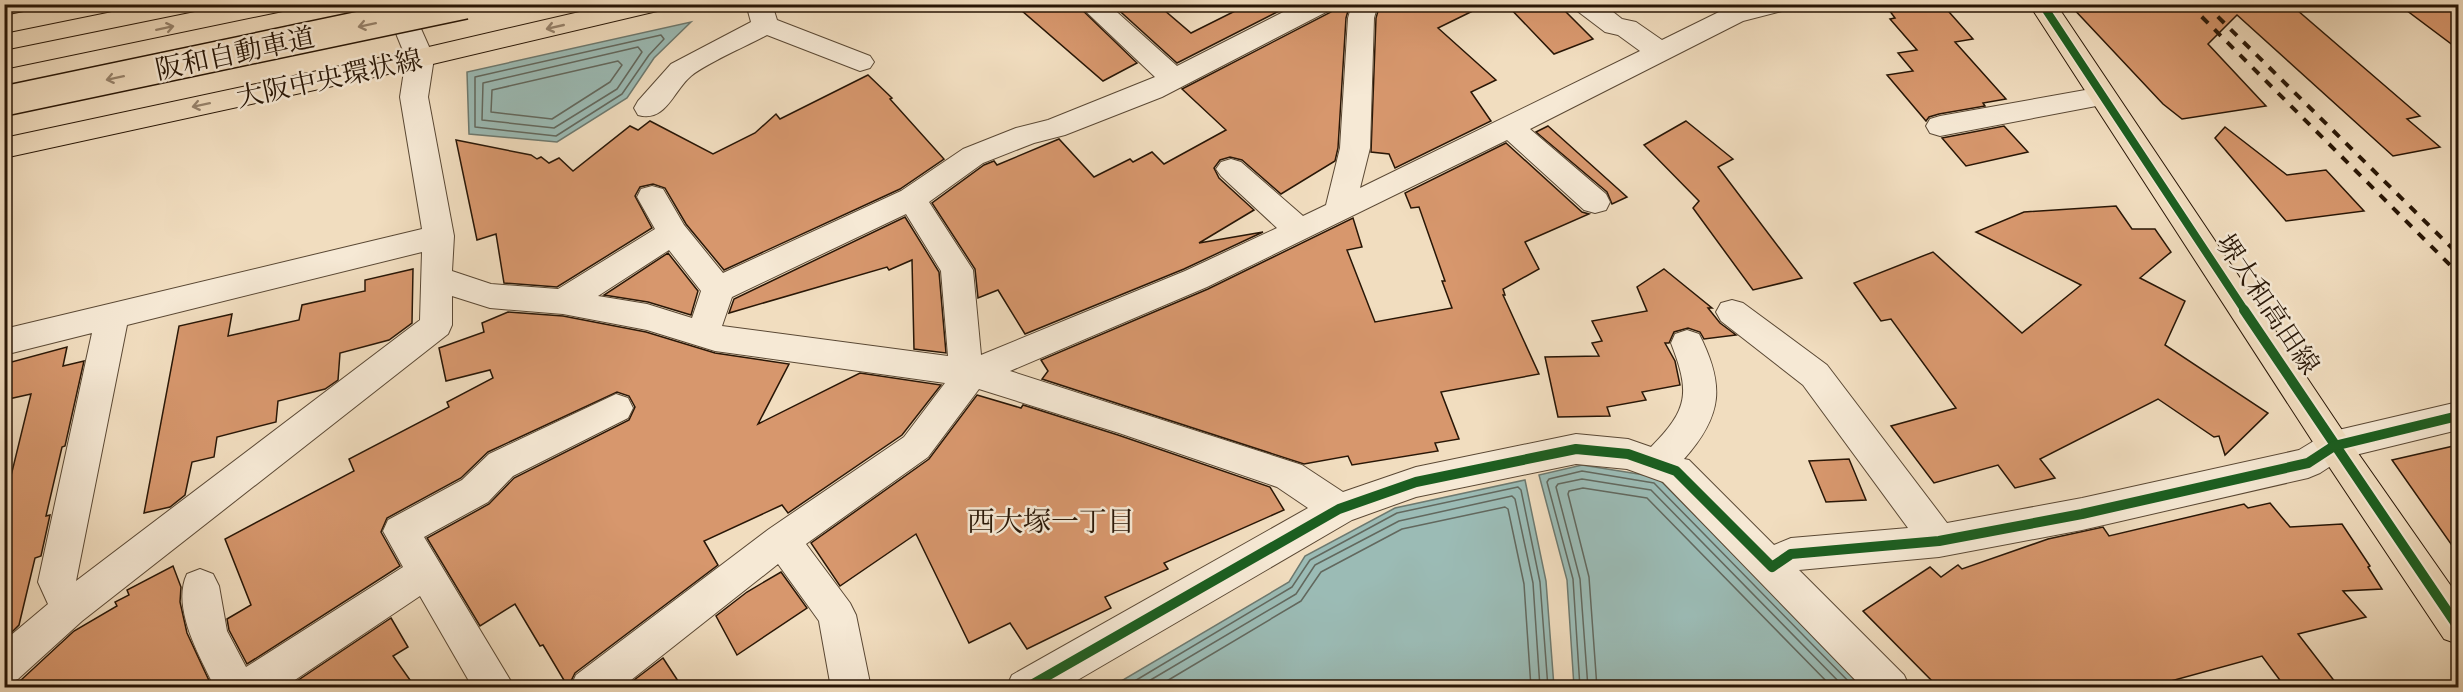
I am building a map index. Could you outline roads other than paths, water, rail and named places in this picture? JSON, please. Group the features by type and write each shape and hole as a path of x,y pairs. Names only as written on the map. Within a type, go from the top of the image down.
{"main road":[{"path":"4,25 107,4"},
{"name":"阪和自動車道","path":"4,60 278,4"},
{"name":"阪和自動車道","path":"4,101 465,4"},
{"name":"大阪中央環状線","path":"4,148 420,58 653,4"},
{"name":"堺大和高田線","path":"2042,4 2334,446 2458,627"}],"street":[{"path":"4,666 69,609 436,325 438,236 414,97 420,58 397,4"},
{"path":"1091,4 1174,78"},
{"path":"703,335 718,289 912,199 973,156 1026,135 1077,120 1152,90 1286,11 1321,4"},
{"path":"1585,4 1614,26 1626,28 1661,52"},
{"path":"590,687 782,540 916,447 972,374 1196,279 1340,211 1734,15 1777,4"},
{"path":"1340,211 1355,148 1355,9"},
{"path":"648,108 681,70 762,15 860,62"},
{"path":"1940,126 2102,96"},
{"path":"1510,127 1595,202"},
{"path":"1231,169 1299,230"},
{"path":"652,197 673,233 718,289"},
{"path":"912,199 957,270 965,361 972,374"},
{"path":"562,302 673,233"},
{"path":"4,342 438,236"},
{"path":"436,278 490,296 562,302 647,316 715,338 972,374 1120,419 1289,476 1339,509"},
{"path":"1732,312 1815,375 1939,541"},
{"path":"69,609 57,582 112,316"},
{"path":"1657,464 1676,445 1695,418 1701,392 1700,375 1687,343"},
{"path":"495,687 401,531 475,491 501,465 616,408"},
{"path":"1772,567 1791,554 1939,541 2082,514 2308,463 2334,446 2458,416"},
{"path":"1026,687 1339,509 1416,482 1576,449 1628,454 1676,471 1890,687"},
{"path":"782,540 837,615 851,687"},
{"path":"248,687 426,572"},
{"path":"200,586 208,634 236,687"}],"water":[{"path":"691,22 654,58 627,98 557,142 469,134 467,72"},
{"path":"1582,465 1657,477 1864,687 1574,687 1567,580 1539,475"},
{"path":"1525,480 1546,581 1554,687 1111,687 1289,582 1305,556 1395,508"}],"railway":[{"path":"2189,4 2458,273"},
{"path":"2205,4 2458,254"}],"district":[{"name":"西大塚一丁目","path":"1051,521"}]}
